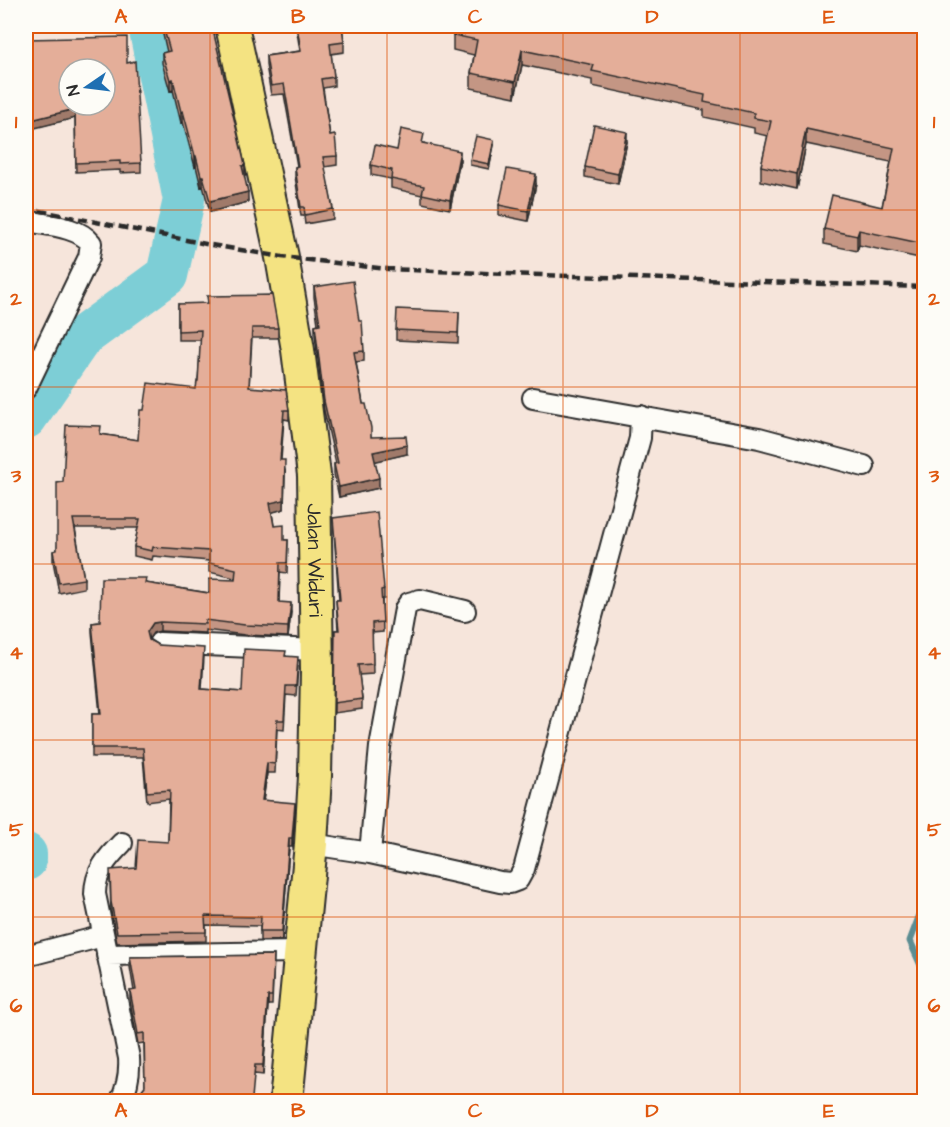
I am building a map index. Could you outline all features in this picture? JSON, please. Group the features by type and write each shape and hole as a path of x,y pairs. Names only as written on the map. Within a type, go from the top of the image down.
{"main road":[{"name":"Jalan Widuri","path":"232,26 282,257 298,350 314,475 321,846 299,952 286,1101"}],"street":[{"path":"26,221 68,230 87,238 92,243 89,256 26,388"},
{"path":"533,398 759,438 864,466"},
{"path":"321,846 366,852 500,882 510,883 518,880 524,869 639,438 641,416"},
{"path":"366,852 380,747 405,609 409,603 420,600 465,611"},
{"path":"159,643 317,650"},
{"path":"120,1101 126,1090 130,1074 129,1058 103,936 95,894 95,880 111,854 122,843"},
{"path":"26,956 103,936"},
{"path":"107,955 299,952"}],"building":[{"path":"163,26 212,26 245,165 242,166 248,192 210,201 183,111 181,112 173,79 170,80 162,53 170,51"},
{"path":"297,26 342,26 344,42 330,44 334,77 321,79 330,136 335,135 337,156 323,157 333,209 305,215 304,207 301,207 295,167 298,166 284,84 271,86 266,56 301,51"},
{"path":"455,26 924,26 924,244 859,230 857,236 824,229 832,195 882,207 894,148 806,129 797,174 761,166 771,121 754,118 754,113 704,102 705,95 592,71 594,65 522,50 515,82 471,73 477,40 453,35"},
{"path":"127,37 127,63 135,61 141,163 120,164 120,161 76,163 75,117 117,117 117,57 57,57 57,114 27,121 29,136 26,136 26,39"},
{"path":"594,125 627,132 618,174 585,167"},
{"path":"401,129 424,134 422,143 460,151 450,200 422,194 424,186 391,179 392,170 371,165 375,145 397,150"},
{"path":"476,136 494,140 489,164 470,160"},
{"path":"507,169 536,174 528,211 499,205"},
{"path":"353,281 359,321 362,321 364,351 354,352 371,437 406,436 407,445 373,452 379,478 339,487 334,464 338,463 324,401 315,325 320,324 314,287"},
{"path":"272,295 278,328 252,328 249,387 286,390 289,410 284,410 280,460 285,460 284,500 270,503 274,526 284,525 284,540 288,540 287,563 280,563 279,602 291,603 288,627 205,620 205,624 153,623 147,632 149,640 158,645 204,648 201,689 242,692 244,649 286,651 285,656 298,657 296,686 286,686 284,720 277,720 275,764 267,763 262,800 295,803 292,838 289,838 282,931 260,931 261,917 205,916 206,932 117,933 111,902 110,870 136,868 138,840 168,842 170,790 147,792 143,748 92,748 92,714 101,714 92,623 100,622 101,578 146,578 145,583 209,593 209,579 235,580 236,569 209,563 209,551 153,547 152,551 134,547 140,519 73,519 84,579 59,583 53,551 57,550 57,483 63,482 66,425 101,426 100,434 138,440 140,410 144,410 148,383 196,389 201,330 178,331 178,304 208,303 207,296"},
{"path":"397,309 459,312 458,333 396,330"},
{"path":"377,512 384,589 381,590 383,622 372,623 373,664 358,665 362,699 334,703 335,630 339,630 336,600 340,600 333,518"},
{"path":"274,955 272,996 268,996 263,1065 255,1065 252,1098 267,1101 136,1101 138,1099 136,1097 145,1086 144,1033 138,1034 130,991 136,990 130,957"}],"waterway":[{"path":"26,418 81,338 167,275 184,200 149,26"},
{"path":"26,854 26,860"},
{"path":"924,904 910,941 924,972"}],"railway":[{"path":"26,208 282,257 388,269 924,287"}]}
